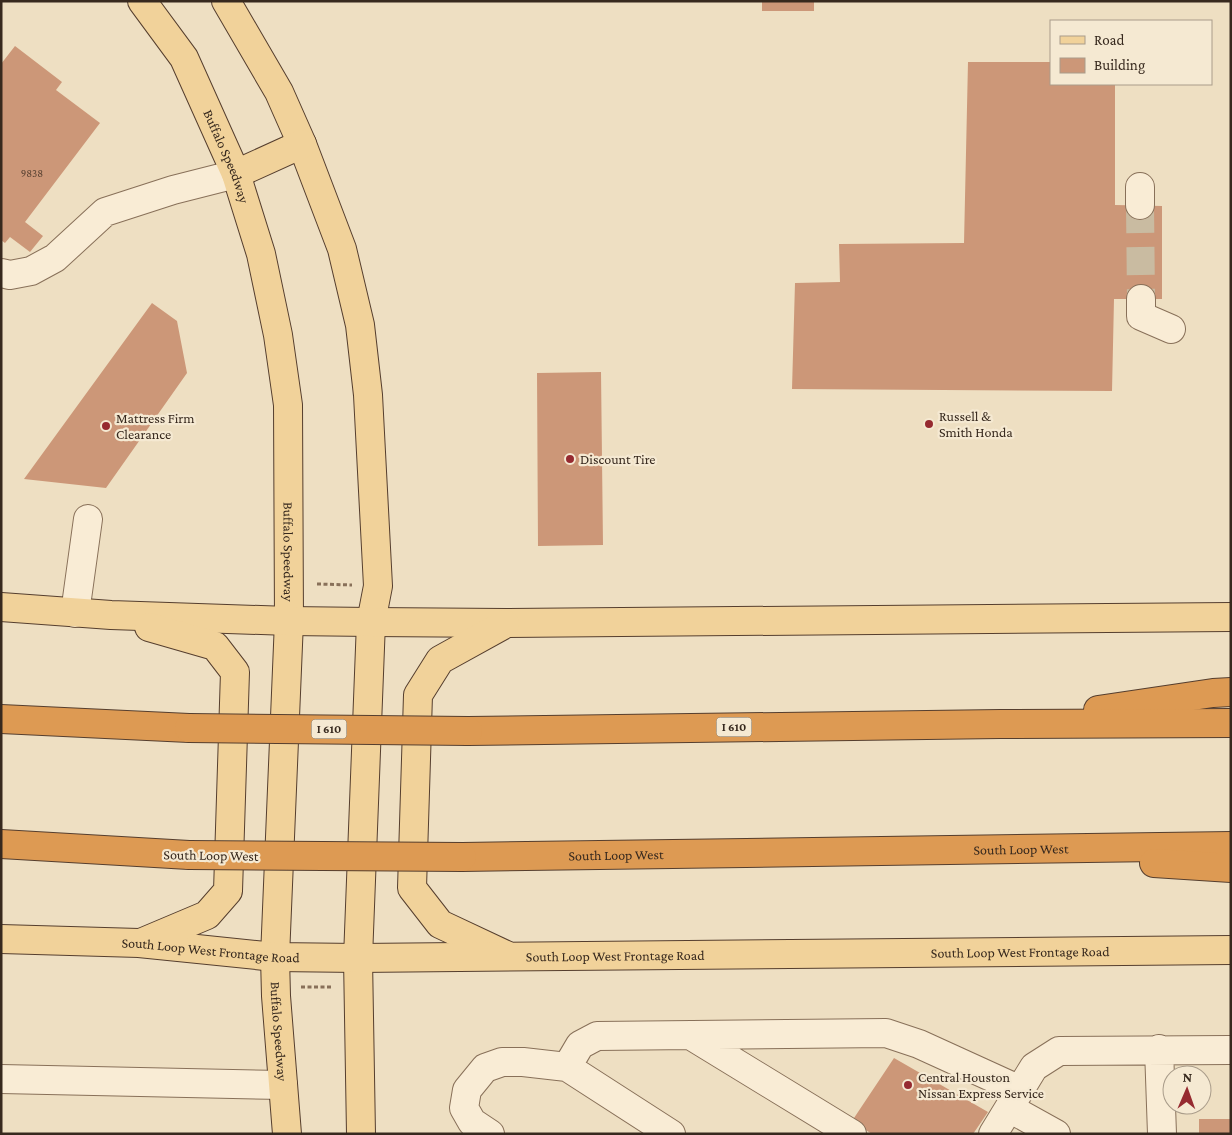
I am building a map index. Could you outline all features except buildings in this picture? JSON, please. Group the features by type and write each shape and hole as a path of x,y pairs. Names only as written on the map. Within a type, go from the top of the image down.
{"highway":[{"path":"1000,724 1231,692"},
{"name":"I 610","path":"1,719 190,728 468,731 1231,723"},
{"name":"South Loop West","path":"1,844 190,855 462,858 1231,846"},
{"path":"928,850 1231,868"}],"main road":[{"name":"Buffalo Speedway","path":"142,1 184,58 236,174 261,254 278,335 288,405 289,621 275,957 276,996 287,1134"},
{"path":"226,1 279,92 302,144 342,249 360,325 368,395 378,586 371,622 358,958 361,1134"},
{"path":"236,174 302,144"},
{"path":"1,607 111,616 371,622 506,623 1231,617"},
{"path":"111,616 215,646 235,672 228,891 207,915 139,943"},
{"path":"506,623 440,660 418,695 412,888 440,924 512,958"},
{"name":"South Loop West Frontage Road","path":"1,939 139,943 275,957 358,958 1231,950"}],"lane":[{"path":"1,274 10,275 31,271 55,258 105,212 173,190 236,174"},
{"path":"1141,299 1142,316 1172,329"},
{"path":"75,612 88,519"},
{"path":"567,1067 580,1044 597,1036 886,1033 919,1044 1014,1099 1056,1134"},
{"path":"690,1035 852,1134"},
{"path":"1159,1049 1162,1134"},
{"path":"992,1134 1034,1067 1059,1051 1231,1050"},
{"path":"490,1134 472,1122 464,1108 467,1090 485,1068 502,1062 523,1062 567,1067 671,1134"},
{"path":"1,1080 283,1085"}],"path":[{"path":"318,584 354,586"},
{"path":"299,987 336,988"}],"tunnel":[{"path":"1140,205 1141,299"}],"place":[{"name":"Russell & Smith Honda","path":"929,424"},
{"name":"Mattress Firm Clearance","path":"106,426"},
{"name":"Discount Tire","path":"570,459"},
{"name":"Central Houston Nissan Express Service","path":"908,1085"}]}
